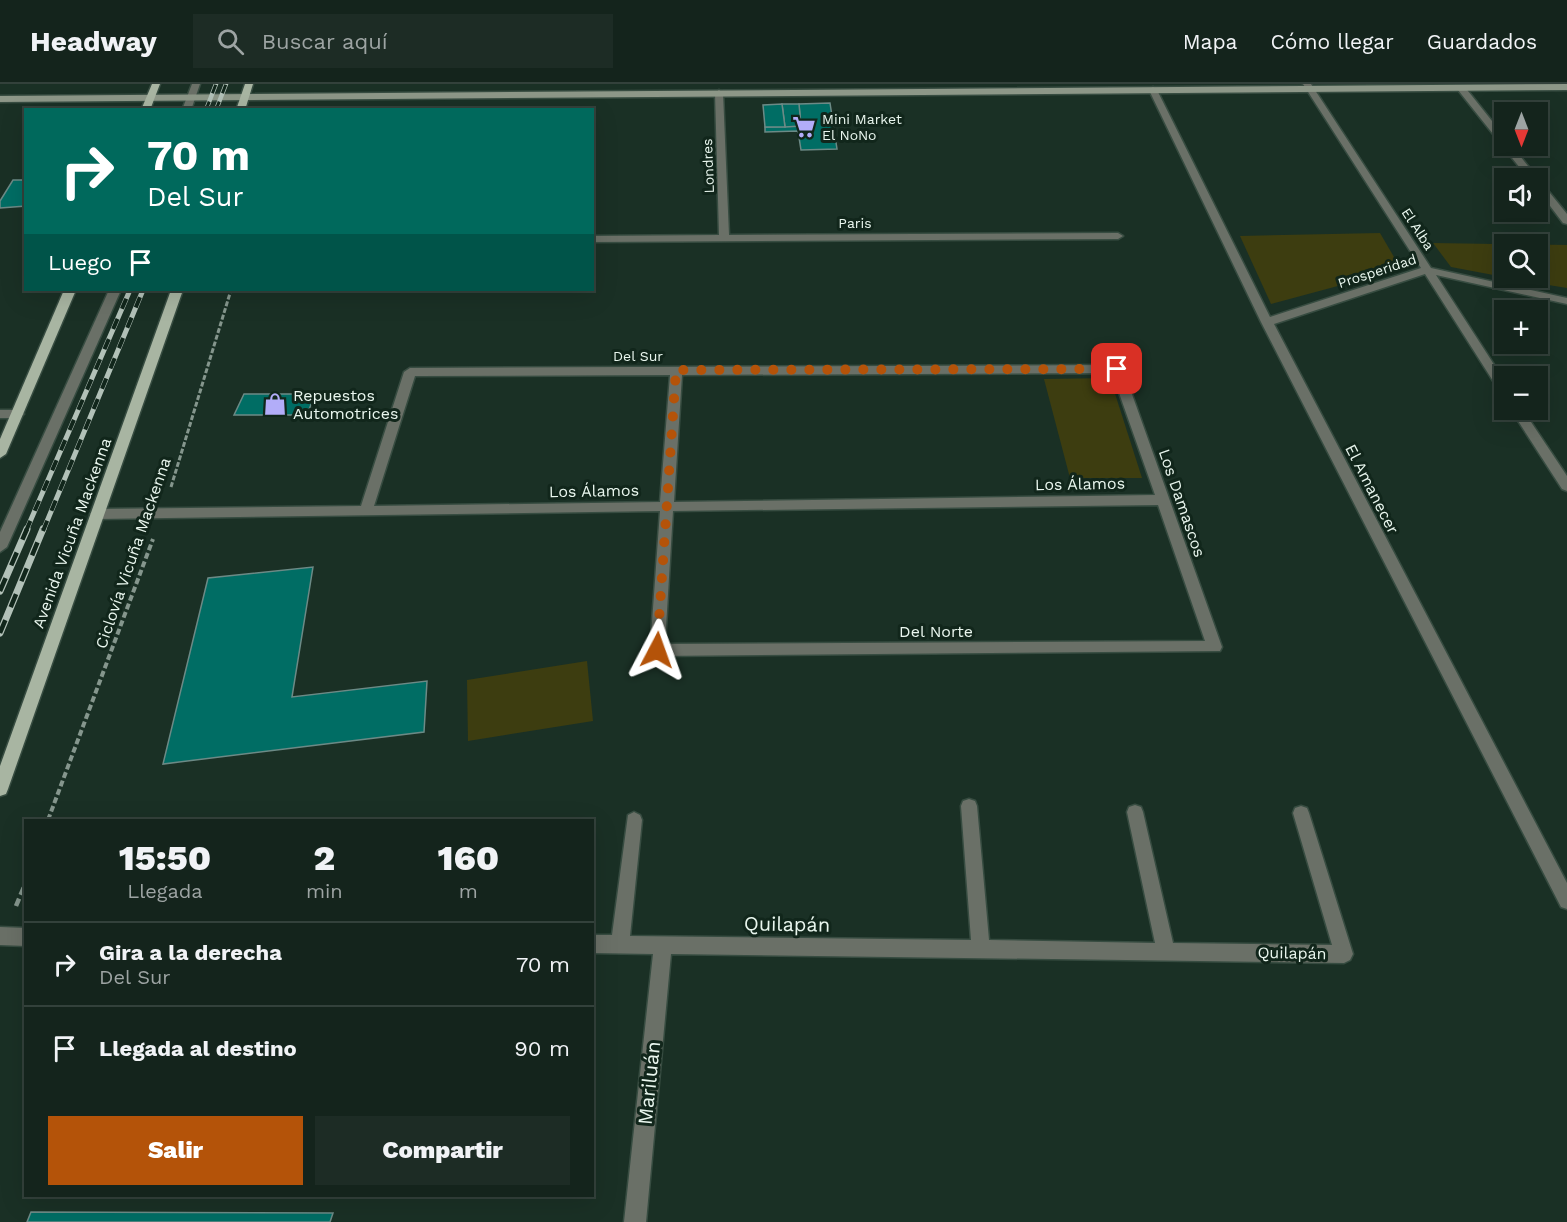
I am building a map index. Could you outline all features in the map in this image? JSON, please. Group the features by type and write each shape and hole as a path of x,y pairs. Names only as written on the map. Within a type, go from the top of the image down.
{"main road":[{"path":"146,108 156,84"},
{"path":"241,108 249,84"},
{"path":"0,454 70,291"},
{"name":"Avenida Vicuña Mackenna","path":"0,789 177,291"}],"street":[{"path":"187,108 196,84"},
{"path":"0,99 719,93 858,88 1153,90 1308,87 1567,87"},
{"name":"El Alba","path":"1308,87 1494,374"},
{"path":"1461,88 1494,129"},
{"name":"El Amanecer","path":"1153,90 1268,322 1567,901"},
{"name":"Londres","path":"719,93 724,238"},
{"path":"1516,156 1525,168"},
{"path":"1548,196 1567,220"},
{"name":"Paris","path":"594,239 1118,236"},
{"name":"Prosperidad","path":"1268,322 1427,270 1567,301"},
{"path":"0,547 115,291"},
{"name":"Del Sur","path":"366,511 410,372 1117,369"},
{"name":"Los Damascos","path":"1117,369 1215,647"},
{"path":"667,506 676,370"},
{"path":"0,414 18,414"},
{"path":"1524,420 1567,486"},
{"name":"Los Álamos","path":"97,514 1164,500"},
{"name":"Del Norte","path":"667,506 657,650 1215,647"},
{"path":"969,806 981,949"},
{"path":"1135,812 1166,951"},
{"name":"Quilapán","path":"594,944 1344,954 1301,813"},
{"path":"620,944 634,820"},
{"path":"0,936 24,937"},
{"name":"Mariluán","path":"635,1222 663,945"}],"path":[{"name":"Ciclovía Vicuña Mackenna","path":"48,819 162,513 231,291"}],"shaded area":[{"path":"1380,233 1401,269 1271,304 1240,236"},
{"path":"1433,243 1494,244 1494,275 1451,267"},
{"path":"1548,245 1567,245 1567,288 1548,285"},
{"path":"1110,378 1142,478 1070,478 1044,379"},
{"path":"587,661 593,721 468,741 467,680"}],"building":[{"name":"Mini Market El NoNo","path":"830,103 837,149 801,150 798,131 765,132 765,127 801,126 799,104"},
{"path":"782,104 799,104 801,126 785,127"},
{"path":"782,104 785,127 765,127 763,105"},
{"path":"13,180 24,180 24,206 0,208 0,201"},
{"name":"Repuestos Automotrices","path":"244,394 315,394 307,415 234,415"},
{"path":"313,567 292,697 427,681 424,732 163,764 208,578"},
{"path":"31,1212 333,1213 330,1222 27,1222"}],"railway":[{"path":"207,108 216,84"},
{"path":"217,108 226,84"},
{"path":"26,531 130,291"},
{"path":"43,531 143,291"},
{"path":"0,591 27,529"},
{"path":"0,633 43,529"}],"place":[{"name":"Mini Market El NoNo","path":"804,127"},
{"name":"Repuestos Automotrices","path":"275,404"}],"route":[{"path":"657,650 676,370 1117,369"}]}
